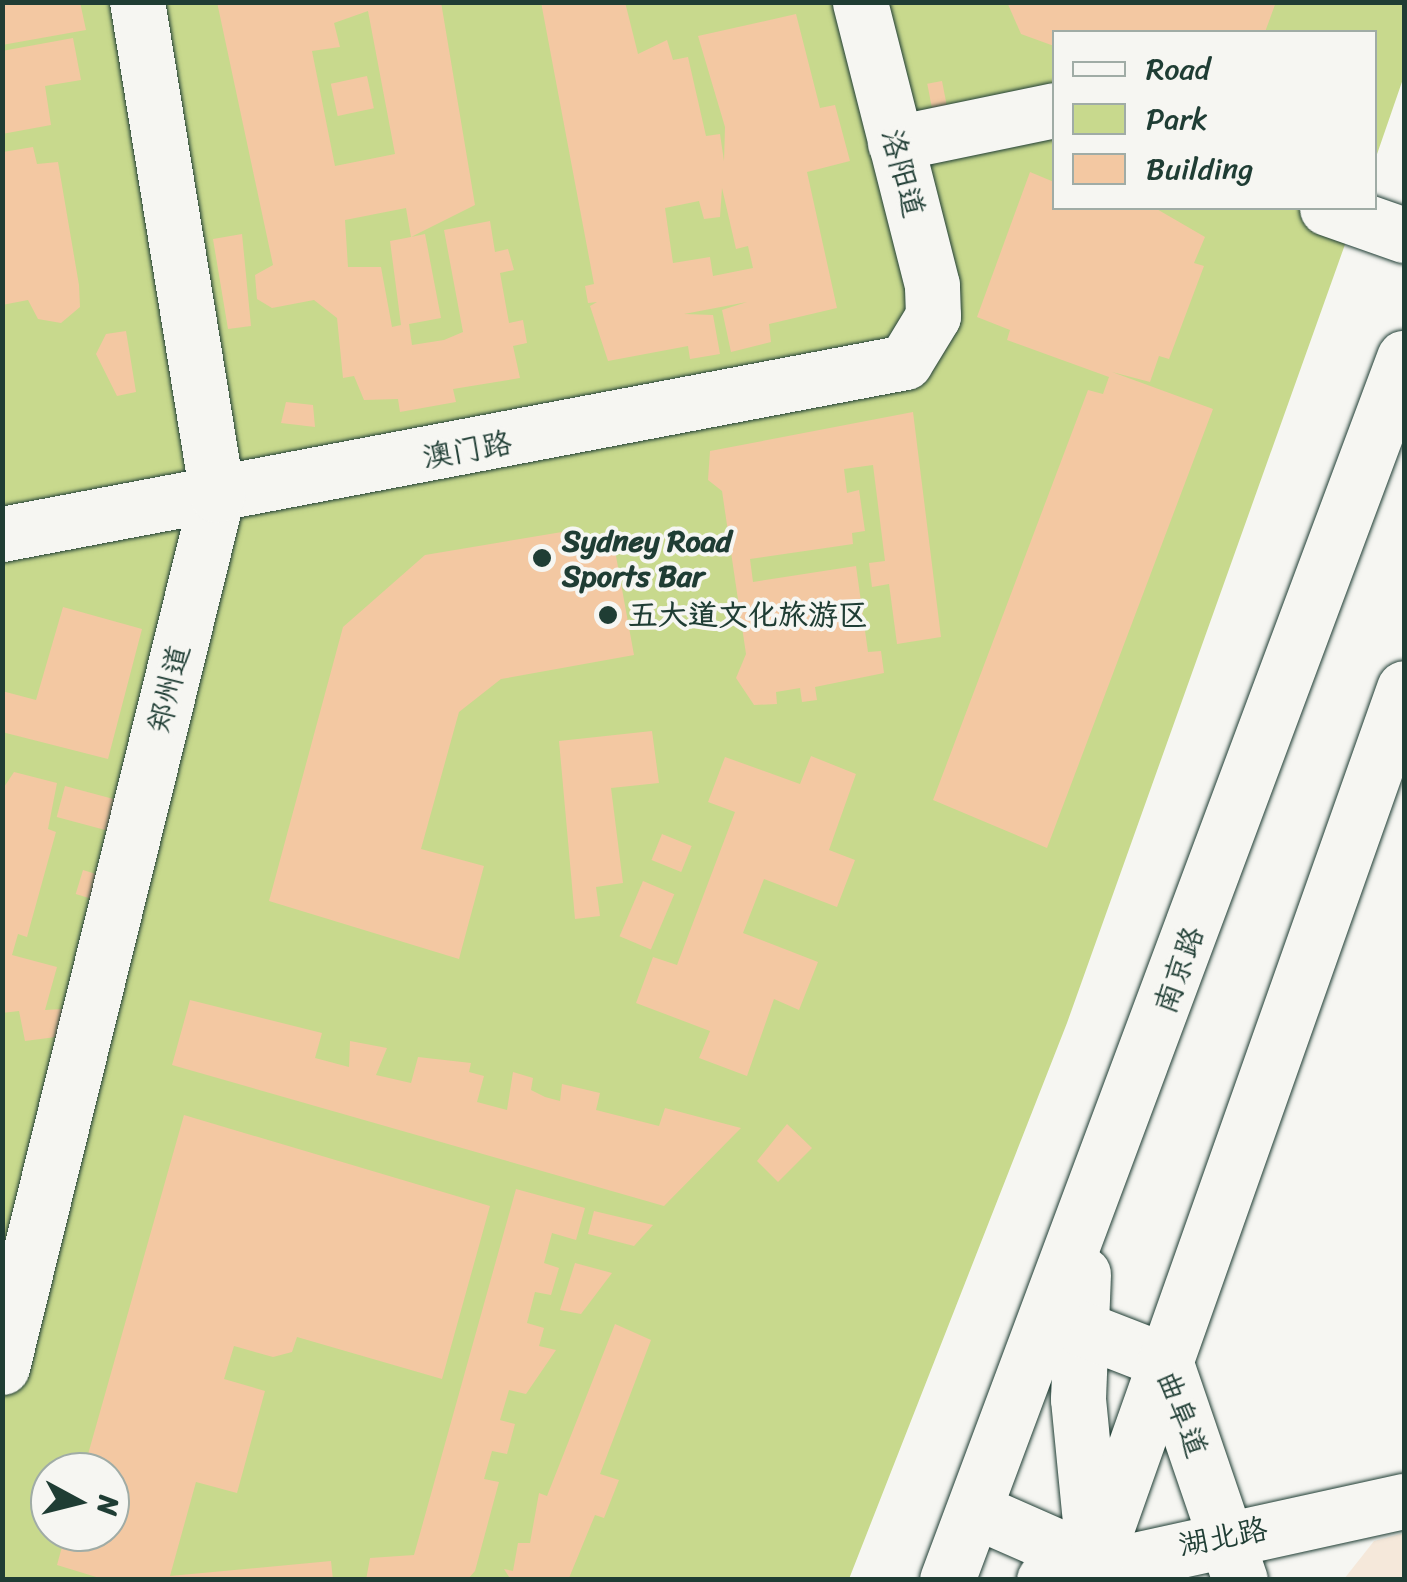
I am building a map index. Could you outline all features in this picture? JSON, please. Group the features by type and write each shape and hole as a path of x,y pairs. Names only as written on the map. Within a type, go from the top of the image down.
{"street":[{"name":"郑州道","path":"2,1367 216,495 136,2"},
{"name":"洛阳道","path":"860,2 932,285 922,344"},
{"path":"895,143 1052,110"},
{"path":"1332,210 1404,236"},
{"name":"澳门路","path":"2,534 847,378 905,362 922,344"},
{"name":"南京路","path":"1066,1322 1099,1189 1404,358"},
{"path":"1094,1574 1219,1204 1404,688"},
{"path":"1219,1204 1208,1400 1234,1558"},
{"path":"947,1580 974,1510 1066,1322"},
{"path":"1066,1322 1094,1574"},
{"name":"曲阜道","path":"1066,1322 1165,1361 1234,1558"},
{"name":"湖北路","path":"1044,1580 1234,1558 1404,1501"},
{"path":"974,1510 1094,1574"}],"shaded area":[{"path":"1404,1533 1404,1579 1344,1579 1374,1541"}],"green space":[{"name":"五大道文化旅游区","path":"3,3 1404,3 1404,76 1377,154 1377,30 1052,30 1052,210 1357,210 1067,1023 849,1579 3,1580"}],"building":[{"path":"2,2 80,2 86,30 2,45"},
{"path":"217,2 441,2 475,205 411,237 425,234 441,318 409,324 412,345 444,340 463,332 444,230 490,221 495,252 508,249 514,270 500,273 509,323 523,320 527,343 513,346 520,378 453,389 456,402 400,412 398,399 364,400 354,376 343,378 337,318 314,300 272,308 257,299 255,275 273,265","holes":["368,11 395,154 335,166 312,51 340,47 334,23","406,208 411,237 390,241 401,325 392,327 381,267 348,267 345,220"]},
{"path":"541,2 625,2 638,54 667,40 673,60 688,57 706,136 720,134 724,161 725,127 698,36 796,14 820,108 835,105 850,161 807,172 837,308 769,324 771,342 731,352 722,310 747,302 684,314 713,315 720,354 690,359 688,346 608,361 590,306 597,302 588,303 585,286 594,284","holes":["722,188 736,249 748,246 753,268 713,276 710,257 673,263 665,208 699,201 704,219 720,217"]},
{"path":"1007,2 1276,2 1266,30 1052,30 1052,45 1021,34"},
{"path":"73,38 81,80 45,86 51,125 2,134 2,51"},
{"path":"367,76 374,108 338,116 331,84"},
{"path":"942,81 947,107 932,109 927,84"},
{"path":"33,147 37,164 58,162 79,285 80,307 61,323 38,319 28,300 2,305 3,152"},
{"path":"1030,172 1052,181 1052,210 1158,210 1205,237 1194,263 1204,266 1169,359 1159,356 1150,382 1112,372 1213,409 1047,848 933,800 1088,390 1103,394 1109,377 1007,340 1010,330 977,317"},
{"path":"242,234 251,326 228,329 213,239"},
{"path":"126,331 136,392 117,396 96,354 106,334"},
{"path":"286,402 313,405 315,427 281,423"},
{"path":"913,412 941,637 897,644 889,584 872,587 869,563 885,561 873,465 844,469 847,493 859,490 865,531 852,533 853,544 750,559 753,582 856,566 868,652 881,651 884,673 815,687 817,700 802,702 800,688 776,692 777,704 754,705 736,678 746,654 722,491 708,480 710,451"},
{"path":"574,530 614,545 634,655 501,679 459,712 421,849 484,866 459,959 269,901 343,627 425,555"},
{"path":"63,607 142,629 108,759 2,732 2,691 36,700"},
{"path":"652,731 659,783 611,788 623,883 596,887 600,916 575,919 559,741"},
{"path":"811,756 856,774 829,850 855,860 837,907 764,879 743,933 818,962 799,1010 774,999 747,1076 699,1058 710,1031 636,1003 653,957 677,965 735,812 708,802 725,757 800,784"},
{"path":"14,772 57,783 48,829 56,832 27,937 18,934 12,955 57,967 45,1010 63,1009 56,1037 25,1041 19,1011 2,1013 2,790"},
{"path":"65,786 119,800 111,831 57,817"},
{"path":"662,834 692,846 681,872 652,860"},
{"path":"83,870 99,875 92,899 76,894"},
{"path":"643,881 674,894 651,950 620,936"},
{"path":"190,1000 322,1033 315,1058 349,1067 350,1041 387,1048 376,1075 411,1083 418,1057 471,1063 469,1072 484,1076 477,1102 507,1110 513,1072 533,1078 531,1090 545,1097 560,1101 562,1084 600,1093 596,1110 659,1126 665,1108 741,1128 664,1206 172,1065"},
{"path":"184,1115 490,1206 442,1379 297,1337 292,1352 273,1357 234,1346 224,1379 265,1391 237,1493 196,1482 170,1576 331,1561 333,1580 106,1580 57,1565 61,1552 130,1552 130,1452 89,1452"},
{"path":"787,1124 812,1148 778,1182 757,1161"},
{"path":"516,1189 585,1208 576,1240 552,1233 544,1263 559,1268 551,1295 535,1292 527,1323 544,1328 539,1346 556,1350 526,1394 509,1390 500,1420 515,1424 507,1454 492,1451 484,1479 499,1482 475,1571 467,1580 366,1580 370,1558 414,1555"},
{"path":"594,1211 653,1225 634,1246 588,1234"},
{"path":"575,1263 612,1273 581,1314 560,1310"},
{"path":"615,1324 651,1340 600,1474 619,1480 604,1518 595,1515 569,1578 511,1580 504,1569 513,1571 518,1543 530,1543 539,1493 547,1496"}],"place":[{"name":"Sydney Road Sports Bar","path":"542,558"},
{"name":"五大道文化旅游区","path":"608,615"}]}
